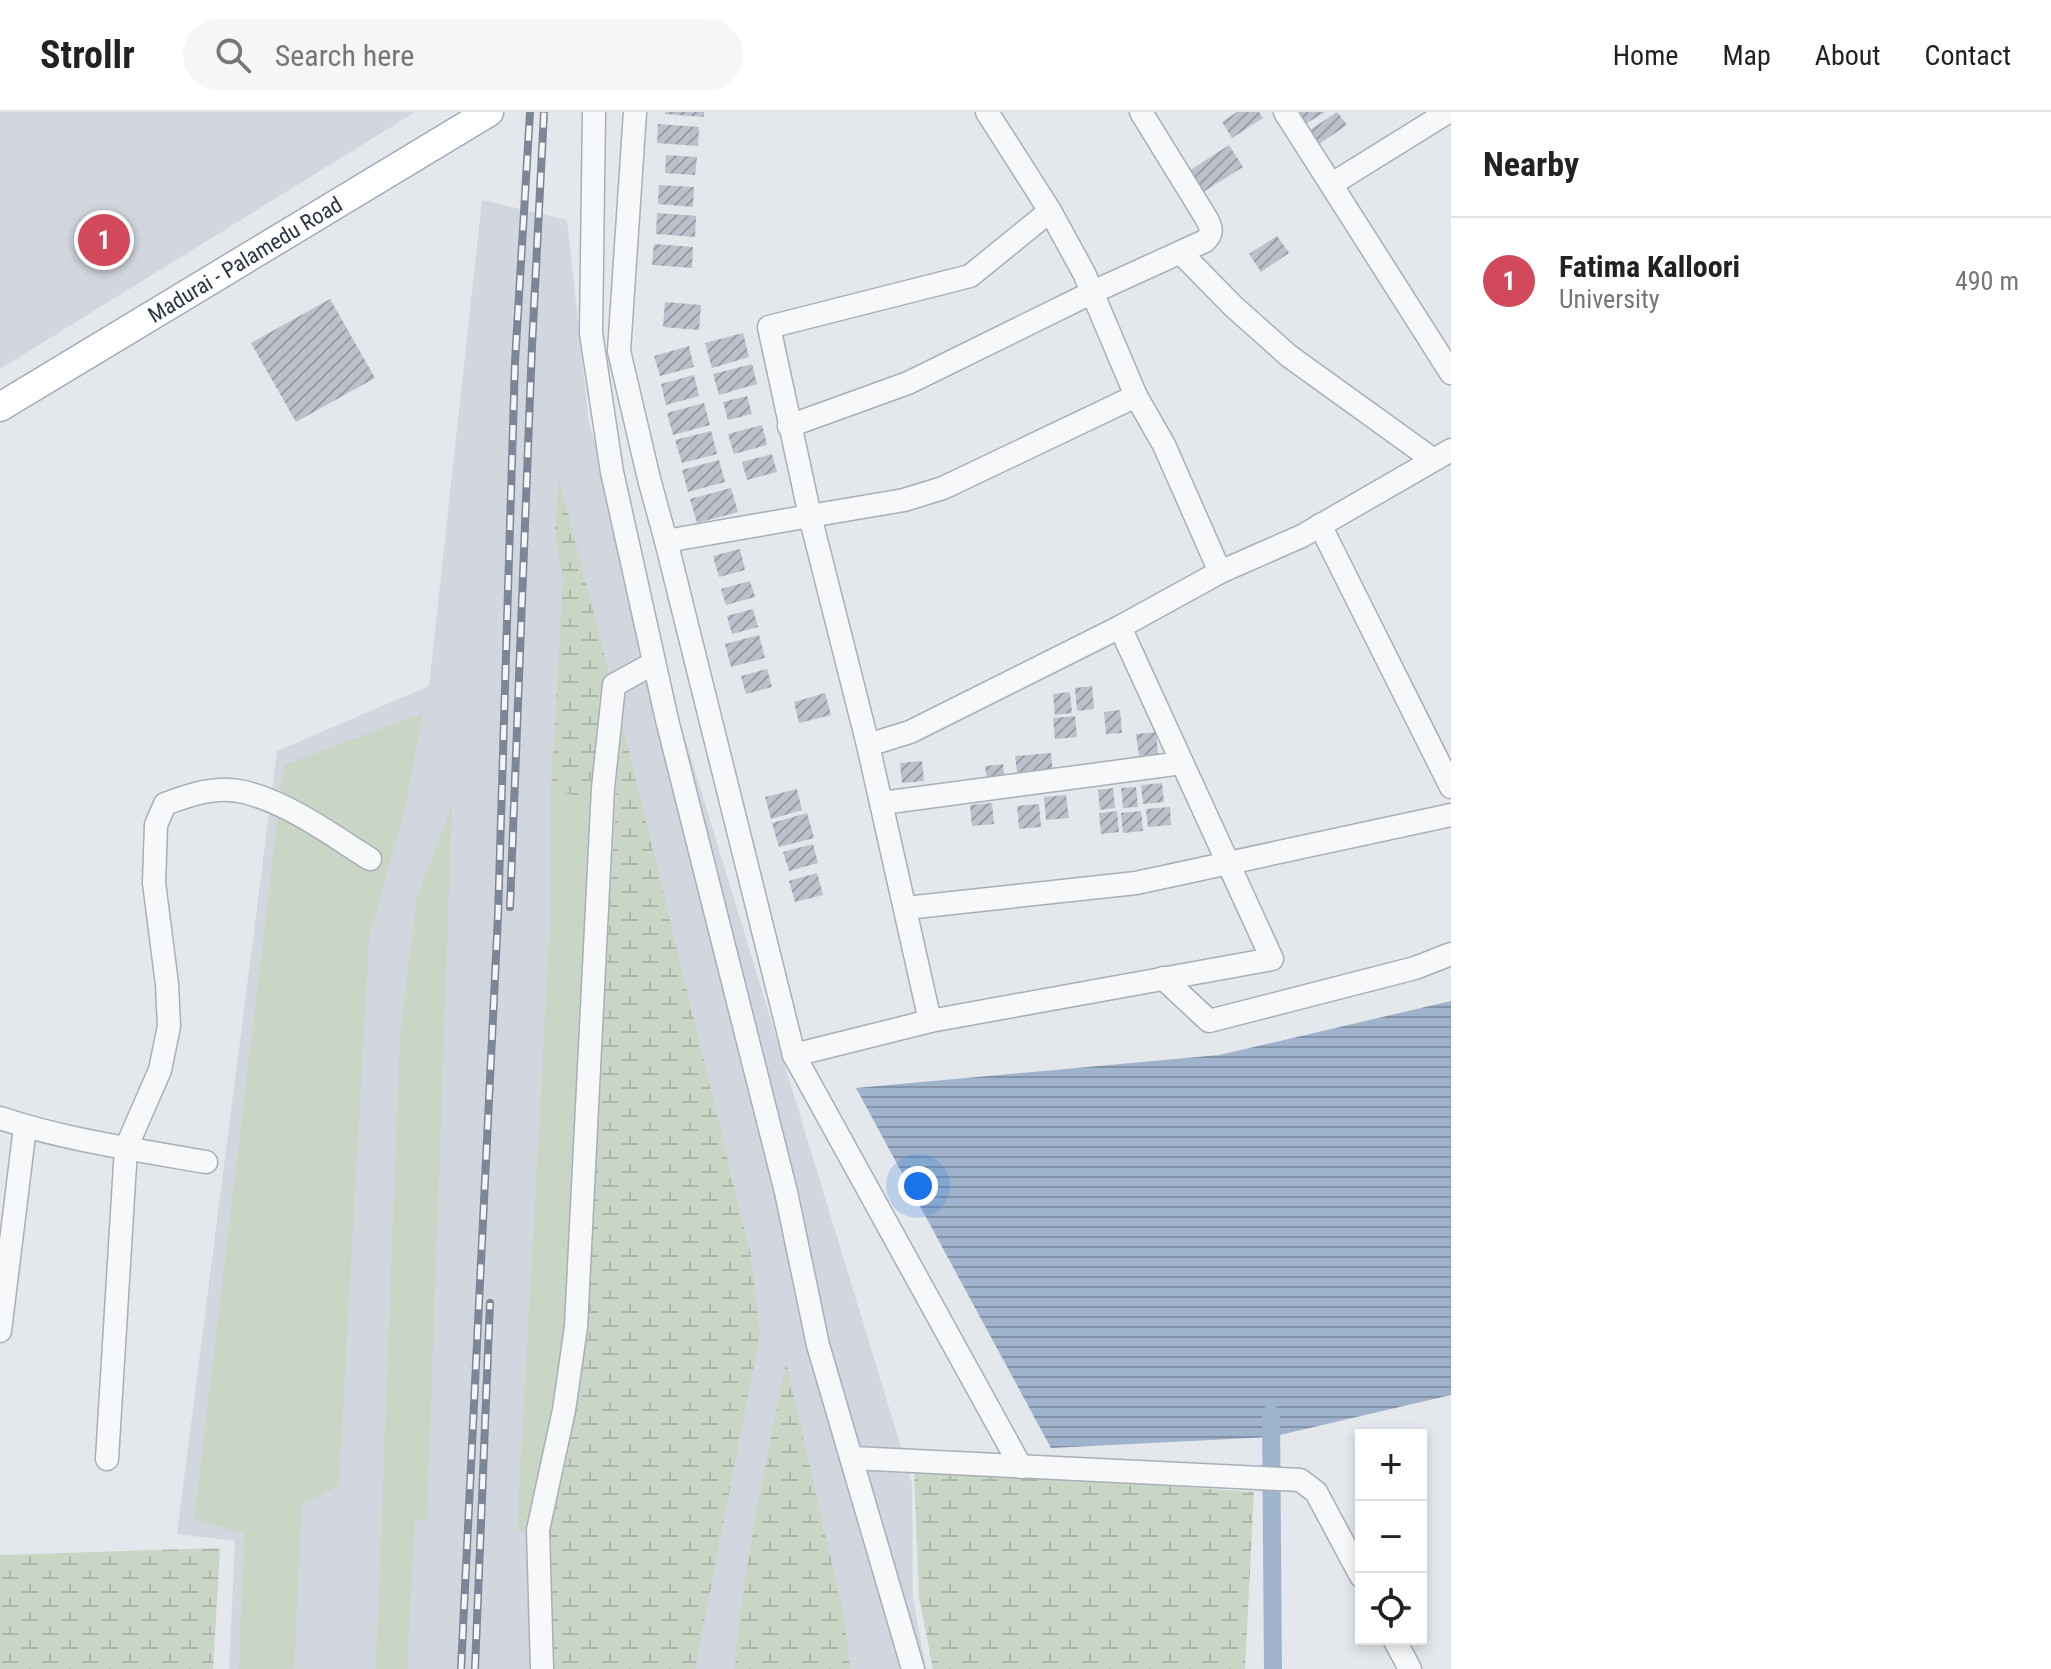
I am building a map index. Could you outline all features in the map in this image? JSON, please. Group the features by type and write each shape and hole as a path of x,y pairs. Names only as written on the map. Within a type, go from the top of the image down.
{"main road":[{"name":"Madurai - Palamedu Road","path":"0,407 489,112"}],"street":[{"path":"594,112 591,333 612,472 654,663 786,1192 818,1345 913,1669"},
{"path":"635,112 619,351 794,1055 1021,1467"},
{"path":"987,112 1050,211 1093,292 1136,396 1164,445 1220,572"},
{"path":"789,426 908,383 1205,241 1211,229 1141,112"},
{"path":"1285,112 1451,373"},
{"path":"1332,184 1444,118"},
{"path":"930,1021 882,803 789,426 769,327 970,276 1050,211"},
{"path":"868,745 910,732 1120,627 1220,572 1320,525 1442,455 1289,356 1234,307 1181,253"},
{"path":"666,541 904,500 943,488 1136,396"},
{"path":"1320,525 1451,787"},
{"path":"794,1055 930,1021 1272,959 1120,627"},
{"path":"542,1669 538,1530 564,1410 576,1327 603,788 614,685 654,663"},
{"path":"882,803 1182,763"},
{"path":"107,1459 126,1148 160,1070 169,1026 154,883 156,825 165,804 197,792 242,791 297,813 370,859"},
{"path":"906,908 1136,883 1451,815"},
{"path":"1163,978 1209,1021 1415,968 1451,954"},
{"path":"0,1118 25,1127 206,1162"},
{"path":"0,1331 25,1127"},
{"path":"853,1458 1300,1480 1316,1492 1359,1573"},
{"path":"1397,1645 1410,1669"}],"shaded area":[{"path":"0,112 415,112 0,369"},
{"path":"482,200 567,220 589,423 912,1483 913,1599 926,1669 229,1669 235,1541 177,1534 277,751 429,686"}],"green space":[{"path":"559,478 608,669 591,798 551,791 563,577 555,536"},
{"path":"423,713 405,808 369,938 339,1486 302,1505 294,1669 239,1669 244,1533 194,1520 284,765"},
{"path":"621,717 751,1256 760,1334 695,1669 548,1669 546,1519 583,1356"},
{"path":"551,791 591,798 565,1324 553,1416 528,1531 517,1530 550,927"},
{"path":"452,805 427,1520 415,1520 407,1669 376,1669 400,1035 417,898"},
{"path":"786,1362 845,1621 850,1669 735,1669 749,1553"},
{"path":"914,1468 1254,1492 1245,1669 933,1669 919,1598"},
{"path":"220,1548 213,1669 0,1669 0,1555"}],"water":[{"path":"1451,1001 1451,1395 1271,1437 1051,1448 856,1088 1219,1055"}],"building":[{"path":"704,112 704,117 665,114"},
{"path":"1237,112 1259,112 1263,118 1232,138 1222,122"},
{"path":"1293,112 1325,112 1302,126"},
{"path":"1337,112 1347,125 1316,146 1307,132"},
{"path":"658,124 699,127 698,146 657,143"},
{"path":"1229,145 1243,167 1200,194 1186,173"},
{"path":"666,155 697,157 695,175 665,173"},
{"path":"659,185 694,187 693,207 658,204"},
{"path":"657,213 696,216 695,237 656,234"},
{"path":"1277,236 1289,253 1261,272 1249,254"},
{"path":"654,244 693,247 692,268 652,265"},
{"path":"330,299 375,378 296,422 251,343"},
{"path":"665,302 701,305 699,330 663,327"},
{"path":"743,333 749,357 712,368 705,343"},
{"path":"689,346 694,367 660,376 654,356"},
{"path":"752,364 757,384 719,395 713,374"},
{"path":"694,375 699,396 666,405 661,384"},
{"path":"747,396 752,414 728,420 723,402"},
{"path":"704,403 710,425 673,435 667,413"},
{"path":"762,425 767,445 734,454 728,434"},
{"path":"711,431 717,454 682,463 675,440"},
{"path":"772,454 777,472 747,480 742,462"},
{"path":"719,460 725,482 688,492 682,470"},
{"path":"731,488 738,512 697,523 690,499"},
{"path":"740,549 745,570 719,577 713,556"},
{"path":"750,581 755,597 726,605 721,589"},
{"path":"753,609 758,627 732,634 727,616"},
{"path":"759,635 765,658 731,667 725,644"},
{"path":"767,669 772,687 746,694 741,676"},
{"path":"1092,686 1094,709 1077,711 1075,688"},
{"path":"1070,692 1072,713 1055,715 1053,694"},
{"path":"825,693 831,715 799,723 794,702"},
{"path":"1120,710 1122,733 1106,734 1104,712"},
{"path":"1075,716 1077,737 1055,739 1053,718"},
{"path":"1156,732 1158,754 1139,756 1136,734"},
{"path":"1051,753 1053,774 1018,778 1015,756"},
{"path":"922,761 924,781 902,783 900,763"},
{"path":"1003,764 1005,779 987,781 985,766"},
{"path":"1162,783 1164,802 1143,804 1141,785"},
{"path":"1136,787 1138,807 1123,808 1121,788"},
{"path":"1113,788 1115,808 1100,810 1098,790"},
{"path":"797,789 802,810 771,819 765,797"},
{"path":"1066,795 1069,818 1046,820 1044,797"},
{"path":"992,803 994,824 972,826 970,805"},
{"path":"1039,804 1041,827 1019,829 1017,806"},
{"path":"1170,807 1171,825 1148,827 1146,809"},
{"path":"1117,811 1119,832 1101,834 1099,813"},
{"path":"1141,811 1143,831 1123,833 1121,813"},
{"path":"807,813 814,838 779,847 772,823"},
{"path":"813,844 818,863 789,871 783,852"},
{"path":"817,873 823,895 795,902 789,881"}],"waterway":[{"path":"1271,1414 1273,1669"}],"railway":[{"path":"461,1669 498,916 515,362 530,112"},
{"path":"510,907 544,112"},
{"path":"475,1669 490,1303"}],"place":[{"name":"Fatima Kalloori","path":"104,240"}]}
